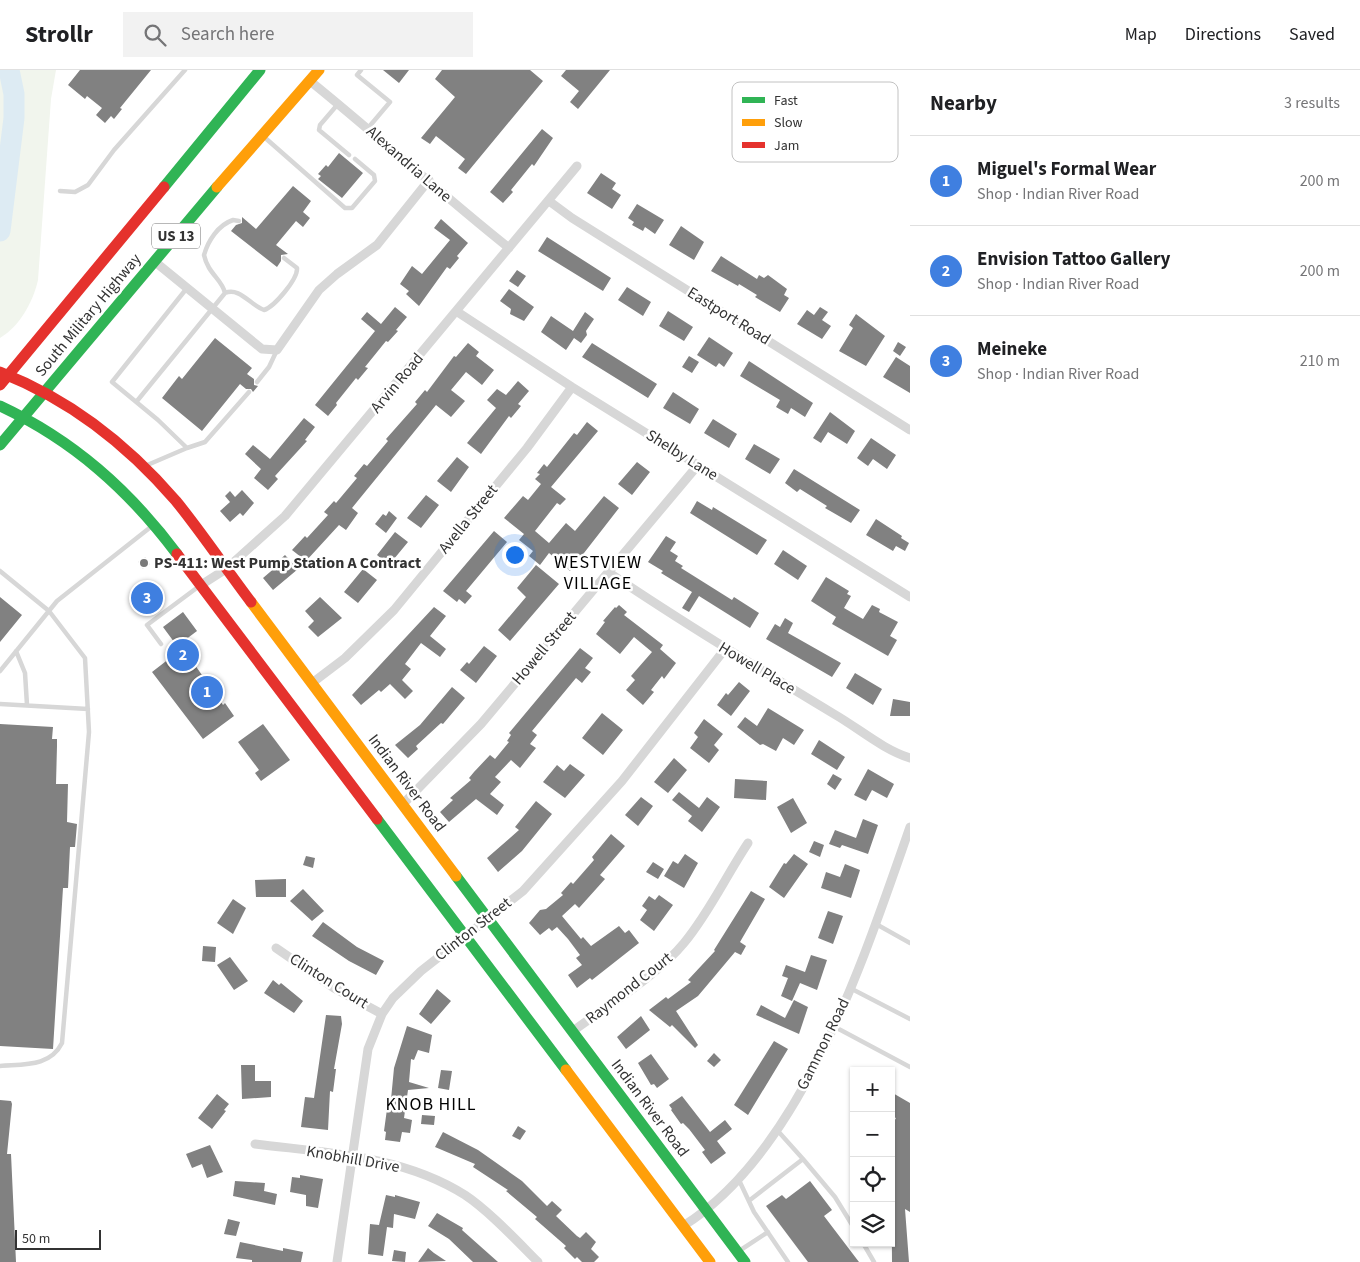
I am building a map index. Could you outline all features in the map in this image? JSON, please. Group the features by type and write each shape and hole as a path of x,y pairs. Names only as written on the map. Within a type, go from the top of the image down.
{"main road":[{"name":"South Military Highway","path":"0,385 4,373 260,70"},
{"name":"South Military Highway","path":"0,445 154,261 319,70"},
{"name":"Indian River Road","path":"4,373 43,392 86,420 144,467 176,502 745,1262"},
{"path":"0,406 50,430 82,453 128,495 155,524 710,1262"}],"street":[{"name":"Alexandria Lane","path":"310,81 430,180 458,208 508,248"},
{"name":"Arvin Road","path":"201,585 226,569 256,544 311,487 577,166"},
{"path":"154,261 262,349 276,350 319,290 337,274 377,245 430,180"},
{"name":"Eastport Road","path":"549,201 572,218 910,430"},
{"name":"Shelby Lane","path":"456,311 572,387 910,597"},
{"name":"Avella Street","path":"312,683 345,658 394,610 527,448 572,387"},
{"name":"Howell Street","path":"403,804 481,724 698,465"},
{"name":"Howell Place","path":"608,572 725,649 835,715 884,747 910,758"},
{"name":"Clinton Street","path":"337,1262 368,1049 382,1014 393,998 420,971 523,891 568,843 656,738 725,649"},
{"name":"Gammon Road","path":"683,1226 707,1211 738,1178 776,1129 811,1073 835,1027 910,827"},
{"name":"Raymond Court","path":"573,1031 666,962 683,945 708,910 748,843"},
{"name":"Clinton Court","path":"276,948 334,988 382,1014"},
{"name":"Knobhill Drive","path":"255,1144 352,1156 401,1166 427,1176 466,1196 538,1262"}],"lane":[{"path":"60,191 75,192 88,185 114,150 185,70"},
{"path":"361,70 357,76 390,102 368,128"},
{"path":"338,104 320,125 319,130 349,155"},
{"path":"262,136 345,208 352,208 375,181 374,175 355,159"},
{"path":"225,293 221,283 211,274 204,255 209,241 220,227 233,220 239,221"},
{"path":"137,402 225,293 234,291 256,307 269,308 296,277 298,271 297,268 284,258"},
{"path":"186,448 137,402 112,382 187,288"},
{"path":"257,382 268,368 276,350"},
{"path":"144,467 186,448 205,442 249,392"},
{"path":"0,671 57,601 155,524"},
{"path":"0,571 49,611 85,658 88,709 88,742 62,1043 51,1059 38,1063 0,1066"},
{"path":"161,644 147,626 201,585"},
{"path":"16,651 25,673 27,705"},
{"path":"0,704 88,709"},
{"path":"875,924 910,943"},
{"path":"850,988 910,1019"},
{"path":"835,1027 910,1067"},
{"path":"776,1129 835,1197 850,1221"},
{"path":"750,1200 803,1159"},
{"path":"738,1178 754,1212 788,1262"},
{"path":"737,1252 768,1232"},
{"path":"865,1247 874,1262"}],"shaded area":[{"path":"0,70 56,70 51,99 38,280 33,297 25,313 14,327 0,338"}],"building":[{"path":"80,70 151,70 120,108 122,109 114,119 111,116 105,123 96,115 102,108 87,96 85,99 68,85"},
{"path":"383,70 409,70 399,83"},
{"path":"442,70 530,70 543,81 466,174 458,168 465,159 436,136 430,144 421,138 455,97 435,79"},
{"path":"566,70 610,70 578,109 570,102 579,91 561,76"},
{"path":"542,129 553,138 534,166 532,164 503,203 490,192"},
{"path":"339,153 363,173 342,198 318,179 321,176 318,174 326,165 328,167"},
{"path":"601,173 616,183 612,189 621,195 612,209 587,193"},
{"path":"293,186 311,201 303,212 310,218 303,227 296,221 276,245 288,254 281,255 281,261 277,267 231,231 236,225 242,223 242,217 256,229"},
{"path":"637,204 664,220 655,234 645,227 643,231 632,225 634,222 628,218"},
{"path":"441,219 468,243 457,256 459,258 450,269 447,267 419,306 406,294 409,291 400,284 412,266 422,274 450,240 434,228"},
{"path":"681,226 704,242 694,260 669,245"},
{"path":"547,237 611,278 603,291 538,251"},
{"path":"721,256 757,279 759,275 764,278 768,275 787,289 784,295 789,298 780,312 755,297 757,295 739,284 738,286 711,271"},
{"path":"517,270 526,276 518,287 509,281"},
{"path":"627,287 651,302 643,316 618,300"},
{"path":"509,289 534,307 524,321 510,314 511,309 500,301"},
{"path":"395,307 407,317 396,330 398,331 388,342 386,341 365,367 368,368 358,380 356,378 336,403 337,405 328,416 315,405 375,331 361,319 367,312 381,324"},
{"path":"820,307 828,312 822,320 831,326 822,339 797,324 807,310 814,315"},
{"path":"668,311 693,327 684,341 659,326"},
{"path":"585,312 594,319 586,331 587,335 581,343 574,338 566,350 541,332 551,316 573,331"},
{"path":"856,314 885,336 866,366 839,351 853,328 849,325"},
{"path":"709,337 733,353 724,367 719,363 716,367 697,355"},
{"path":"215,338 252,368 247,374 254,379 254,385 258,386 253,392 251,389 246,389 240,384 202,431 162,398 179,376 182,379"},
{"path":"898,342 906,347 900,356 893,351"},
{"path":"468,343 479,352 476,356 494,370 482,385 466,372 451,390 465,401 451,417 436,405 352,508 358,513 346,530 339,525 306,561 292,550 305,536 307,538 328,515 324,512 334,501 336,503 357,478 354,476 364,464 367,466 388,441 386,439 417,404 415,402 425,390 427,392 454,356 456,357"},
{"path":"592,343 657,384 648,398 582,357"},
{"path":"689,356 699,362 692,373 682,367"},
{"path":"896,357 910,366 910,393 883,377"},
{"path":"749,361 813,403 805,417 791,408 788,414 776,407 780,400 740,376"},
{"path":"518,381 529,391 518,404 521,406 511,418 509,416 481,454 467,443 496,408 487,400 497,389 506,395"},
{"path":"673,392 699,409 690,424 663,408"},
{"path":"830,412 855,431 847,444 828,432 821,443 813,438"},
{"path":"304,418 315,427 305,440 307,441 275,476 278,479 268,490 254,478 261,469 245,454 253,445 270,459"},
{"path":"713,419 737,434 729,448 704,433"},
{"path":"587,422 598,431 551,487 566,499 560,505 557,503 535,531 549,543 566,523 575,531 604,496 619,508 570,571 549,553 540,565 529,556 533,551 519,540 524,534 504,518 523,496 528,500 541,484 535,479 540,474 537,473 544,464 547,467 574,433 577,435"},
{"path":"871,438 896,455 887,469 873,459 868,466 857,458"},
{"path":"754,444 780,459 770,474 745,459"},
{"path":"457,457 469,467 451,492 437,481"},
{"path":"637,462 650,472 632,495 618,484"},
{"path":"794,469 860,510 851,523 825,508 827,506 800,489 797,492 785,483"},
{"path":"242,490 254,503 243,516 240,513 230,522 220,511 230,502 225,496 230,491 235,497"},
{"path":"426,495 439,505 421,528 407,518"},
{"path":"697,501 712,510 713,507 767,540 757,555 690,513"},
{"path":"389,511 397,518 386,533 375,524 383,514 386,516"},
{"path":"876,519 902,536 901,538 909,543 905,551 896,546 893,551 866,535"},
{"path":"494,531 507,542 466,591 472,596 465,604 459,599 457,602 443,591"},
{"path":"395,532 408,542 389,565 377,555"},
{"path":"666,536 676,542 670,551 678,556 675,561 683,566 681,568 732,600 734,597 759,613 750,628 699,596 689,612 682,608 692,592 661,573 663,571 648,562"},
{"path":"783,550 807,566 798,580 774,564"},
{"path":"285,555 298,569 273,590 263,578 277,566 275,564"},
{"name":"PS-411: West Pump Station A Contract","path":"145,557 150,564 143,569 138,562"},
{"path":"536,565 559,584 510,641 498,630 526,597 517,588"},
{"path":"363,569 377,580 358,603 344,592"},
{"path":"826,577 849,591 847,594 851,596 844,608 863,619 872,605 880,609 879,612 898,622 890,636 897,640 888,656 832,624 836,617 811,601"},
{"path":"148,581 164,603 147,615 131,594"},
{"path":"0,597 22,615 0,642"},
{"path":"320,597 342,618 318,637 308,627 314,621 305,611"},
{"path":"619,605 627,612 624,615 663,645 660,649 676,663 664,679 662,676 651,690 654,692 643,705 626,690 635,680 631,676 652,652 634,637 620,654 596,634 605,622 603,621"},
{"path":"434,607 446,616 430,636 446,649 440,657 421,643 405,664 411,669 402,680 413,691 405,699 390,684 381,692 379,690 361,705 352,695"},
{"path":"183,612 197,631 177,646 163,627"},
{"path":"785,618 793,623 788,633 841,663 832,677 766,639 775,624 780,627"},
{"path":"484,646 497,656 476,683 460,670 467,662 469,664"},
{"path":"183,648 223,705 225,703 234,716 203,739 152,672"},
{"path":"580,648 593,658 585,668 591,672 582,683 576,678 532,731 537,735 530,744 536,748 520,768 511,760 495,777 501,782 490,794 504,805 497,815 476,799 449,822 440,812 453,800 450,798 471,780 469,778 490,755 495,759 509,742 507,741 511,735 509,733"},
{"path":"855,673 882,689 873,705 846,688"},
{"path":"739,682 750,691 731,716 717,705 726,693 728,695"},
{"path":"452,687 465,698 443,724 441,723 416,746 418,749 408,758 395,745 420,725"},
{"path":"893,699 910,702 910,716 890,716"},
{"path":"768,708 804,730 794,745 783,738 776,751 763,744 760,745 737,727 745,717 757,726"},
{"path":"602,713 623,730 603,755 582,738"},
{"path":"704,719 723,734 714,745 719,750 709,763 690,748 698,737 694,733"},
{"path":"0,724 53,727 52,739 57,739 56,784 68,784 67,822 77,824 75,847 70,847 68,888 63,888 53,1049 0,1046"},
{"path":"263,724 290,760 261,781 255,773 259,770 238,742"},
{"path":"819,740 845,757 837,770 811,754"},
{"path":"674,758 687,770 668,793 654,782"},
{"path":"570,764 585,775 565,798 543,782 557,765 564,771"},
{"path":"868,769 894,784 887,798 872,790 866,801 854,795"},
{"path":"833,774 842,779 835,790 827,784"},
{"path":"735,779 767,781 766,800 734,798"},
{"path":"679,792 699,808 707,797 720,807 702,832 688,821 692,816 672,800"},
{"path":"641,797 653,806 638,826 625,815"},
{"path":"793,798 807,823 791,833 777,807"},
{"path":"536,801 552,814 522,851 498,872 487,858 519,830 515,827"},
{"path":"863,819 878,825 868,854 842,845 840,848 829,844 835,830 856,838"},
{"path":"611,834 625,846 600,875 605,879 579,908 575,904 562,916 581,939 583,937 591,946 619,926 625,933 629,930 639,943 592,980 590,978 577,988 568,975 582,965 576,958 580,955 557,927 552,931 549,928 540,935 529,923 540,910 546,909 563,895 561,893 571,882 573,884 594,860 592,857"},
{"path":"814,841 824,845 820,857 809,852"},
{"path":"685,854 698,863 684,888 664,876 673,861 678,864"},
{"path":"794,854 808,864 784,898 769,887 784,863 786,864"},
{"path":"306,856 315,858 313,868 303,865"},
{"path":"653,862 664,869 658,879 646,872"},
{"path":"845,864 860,870 851,898 821,888 826,872 840,877"},
{"path":"286,879 286,897 256,897 255,880"},
{"path":"303,889 324,911 312,921 290,901"},
{"path":"751,891 765,899 740,942 746,946 741,955 735,952 698,996 676,1011 698,1045 695,1048 672,1025 670,1027 649,1010 691,982 688,980 715,951"},
{"path":"659,895 673,905 654,931 640,920 647,910 642,906 649,896 655,900"},
{"path":"233,899 246,908 233,934 217,923"},
{"path":"828,911 843,916 833,944 818,938"},
{"path":"323,922 357,947 384,961 376,975 349,961 312,936"},
{"path":"203,946 216,947 215,962 202,961"},
{"path":"811,955 827,960 817,990 800,983 792,1001 781,996 788,978 782,976 786,965 805,972"},
{"path":"230,957 248,981 234,990 217,965"},
{"path":"273,980 279,985 281,983 303,1001 294,1013 264,993"},
{"path":"437,989 451,1001 431,1024 419,1014"},
{"path":"794,1000 808,1007 799,1034 756,1015 761,1005 785,1018"},
{"path":"326,1015 341,1016 342,1024 334,1069 336,1069 333,1092 330,1091 328,1130 301,1127 305,1097 314,1098"},
{"path":"641,1016 650,1030 626,1049 617,1037"},
{"path":"407,1026 432,1035 429,1053 418,1050 414,1060 411,1059 409,1082 429,1088 408,1090 404,1118 412,1120 410,1133 402,1132 400,1142 385,1140 386,1132 384,1131 387,1109 390,1110 394,1068"},
{"path":"774,1041 788,1049 748,1115 734,1105"},
{"path":"714,1053 721,1060 714,1067 707,1061"},
{"path":"651,1054 669,1079 657,1088 654,1084 651,1085 638,1063"},
{"path":"241,1065 255,1065 255,1081 271,1081 271,1097 242,1099"},
{"path":"441,1070 452,1071 449,1090 438,1088"},
{"path":"217,1094 229,1104 212,1129 198,1118"},
{"path":"895,1094 910,1103 910,1212 905,1209 909,1262 892,1262 892,1247 895,1247"},
{"path":"682,1096 710,1132 725,1120 732,1129 717,1141 726,1153 711,1164 702,1152 705,1150 671,1110 669,1105"},
{"path":"0,1100 11,1101 12,1104 7,1154 11,1154 16,1262 0,1262"},
{"path":"422,1115 435,1116 434,1125 421,1124"},
{"path":"518,1126 526,1131 520,1140 512,1136"},
{"path":"443,1132 478,1150 522,1181 547,1206 552,1201 562,1210 556,1216 577,1236 580,1238 586,1232 596,1242 591,1249 599,1257 594,1262 582,1262 577,1257 575,1259 564,1248 566,1246 535,1219 537,1217 506,1191 508,1190 473,1167 475,1164 435,1147"},
{"path":"210,1145 223,1172 207,1178 202,1164 192,1168 186,1154"},
{"path":"300,1175 323,1179 318,1208 306,1206 306,1195 290,1192 292,1177 300,1178"},
{"path":"235,1181 265,1183 264,1191 277,1194 275,1205 233,1196"},
{"path":"810,1181 832,1210 824,1216 859,1262 808,1262 766,1206 782,1195 786,1199"},
{"path":"386,1195 395,1197 395,1195 420,1202 415,1219 394,1214 393,1228 387,1227 383,1256 368,1254 370,1224 379,1225"},
{"path":"437,1213 463,1228 462,1230 498,1262 473,1262 449,1239 428,1226"},
{"path":"228,1219 240,1222 236,1236 224,1234"},
{"path":"240,1242 283,1251 283,1248 303,1252 301,1262 252,1262 252,1260 236,1258"},
{"path":"428,1248 434,1253 446,1261 418,1262"},
{"path":"394,1250 406,1252 405,1262 392,1261"}],"waterway":[{"path":"0,231 14,118 14,94 9,70"}],"traffic: fast":[{"path":"164,187 260,70"},
{"path":"0,445 217,187"},
{"path":"0,406 52,434 98,469 139,509 177,554"},
{"path":"377,819 566,1070"},
{"path":"456,876 745,1262"}],"traffic: slow":[{"path":"217,187 319,70"},
{"path":"251,602 456,876"},
{"path":"566,1070 710,1262"}],"traffic: jam":[{"path":"0,385 164,187"},
{"path":"0,372 50,396 73,410 96,426 138,461 176,501 251,602"},
{"path":"177,554 377,819"}],"place":[{"name":"PS-411: West Pump Station A Contract","path":"144,563"},
{"name":"Meineke","path":"147,598"},
{"name":"Envision Tattoo Gallery","path":"183,655"},
{"name":"Miguel's Formal Wear","path":"207,692"}],"district":[{"name":"WESTVIEW VILLAGE","path":"598,572"},
{"name":"KNOB HILL","path":"431,1104"}]}
